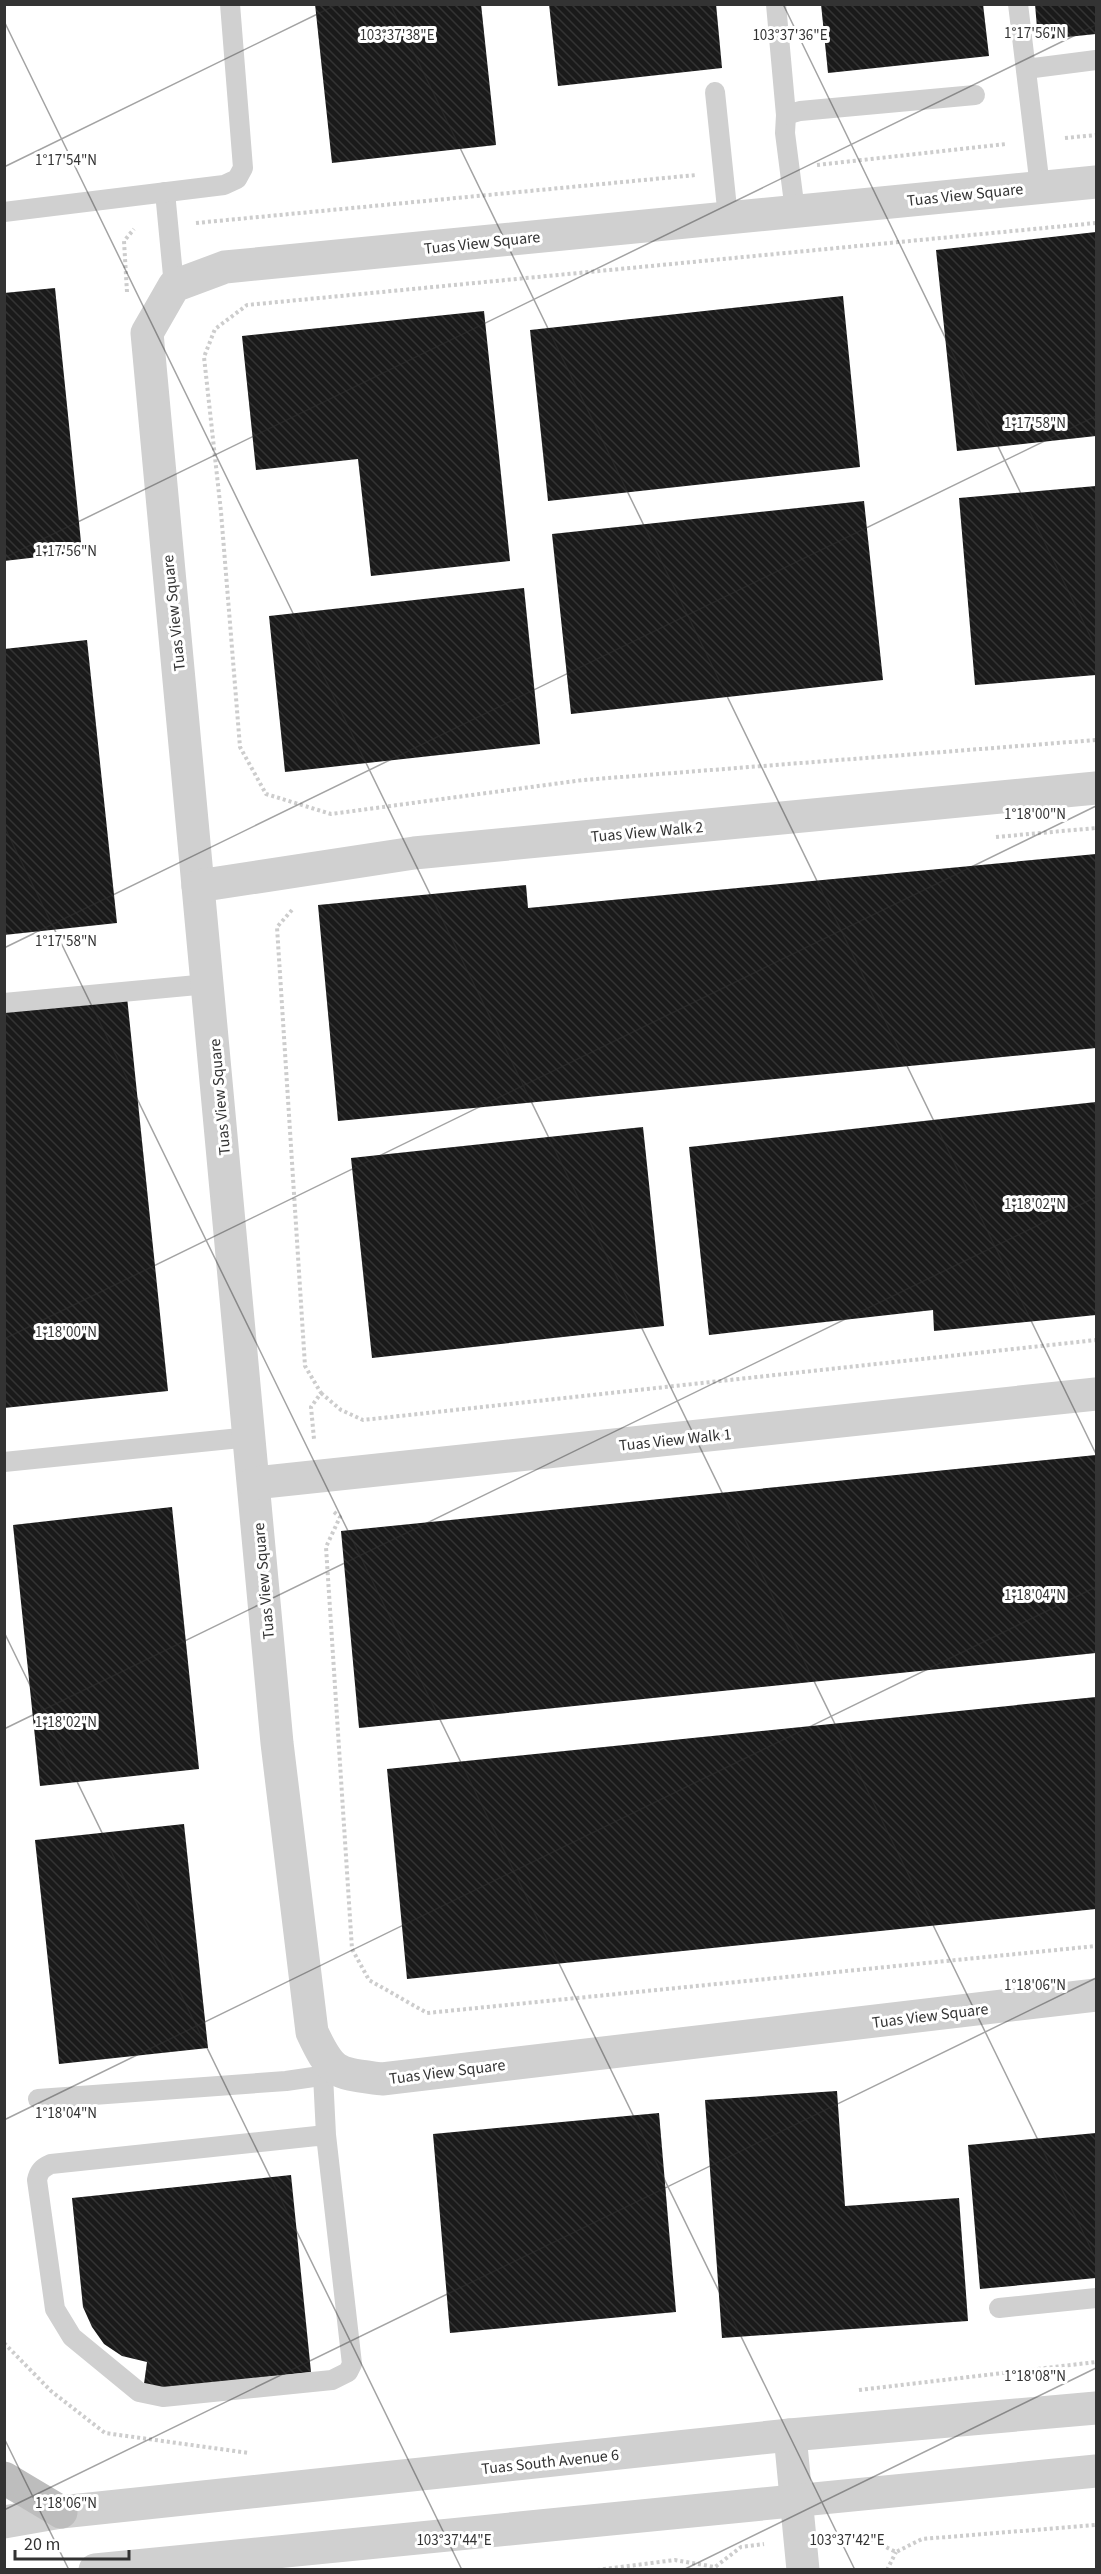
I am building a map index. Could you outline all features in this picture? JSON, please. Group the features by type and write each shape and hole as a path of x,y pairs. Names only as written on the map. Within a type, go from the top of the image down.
{"main road":[{"path":"4,2478 61,2512"}],"street":[{"name":"Tuas View Square","path":"1096,182 225,267 174,286 147,333 277,1743 312,2032 332,2074 382,2079 1096,1995"},
{"name":"Tuas View Walk 2","path":"198,886 414,853 1096,788"},
{"name":"Tuas View Walk 1","path":"254,1483 1096,1395"},
{"name":"Tuas South Avenue 6","path":"4,2522 61,2512 790,2435 1096,2408"},
{"path":"790,2435 801,2555"},
{"path":"95,2570 1096,2471"}],"lane":[{"path":"4,212 231,183 241,175 243,168 230,4"},
{"path":"776,4 786,115 785,133 795,211"},
{"path":"1018,4 1040,187"},
{"path":"1026,69 1096,60"},
{"path":"715,92 728,218"},
{"path":"786,115 975,95"},
{"path":"165,192 174,286"},
{"path":"4,1003 208,984"},
{"path":"4,1462 250,1437"},
{"path":"38,2099 286,2081 332,2074 326,2135 352,2364 348,2372 332,2380 163,2397 139,2392 72,2337 63,2326 55,2309 38,2180 39,2172 51,2164 326,2135"},
{"path":"999,2308 1096,2298"}],"path":[{"path":"1096,223 247,305 215,329 204,357 221,512 240,747 266,794 331,814 584,780 1096,740"},
{"path":"321,1393 341,1410 363,1420 1096,1340"},
{"path":"4,2343 51,2391 105,2433 246,2453 258,2452"},
{"path":"853,2390 1096,2362"},
{"path":"887,2570 896,2552 922,2539 1096,2525"},
{"path":"597,2570 675,2560 716,2569 741,2547 801,2555 863,2536 896,2552"}],"building":[{"path":"315,4 481,4 496,145 332,163"},
{"path":"549,4 716,4 722,68 558,86"},
{"path":"821,4 983,4 989,56 828,73"},
{"path":"1035,4 1096,4 1096,34 1038,40"},
{"path":"1096,232 1096,436 957,451 936,250"},
{"path":"55,288 82,552 4,561 4,293"},
{"path":"843,296 860,467 548,501 530,330"},
{"path":"484,311 510,561 371,576 358,459 256,470 242,336"},
{"path":"1096,486 1096,675 975,685 959,498"},
{"path":"864,501 883,680 571,714 552,534"},
{"path":"524,588 540,744 285,772 269,616"},
{"path":"87,640 117,923 4,935 4,649"},
{"path":"1096,854 1096,1048 338,1121 318,905 526,885 528,908"},
{"path":"127,997 168,1391 4,1408 4,1010"},
{"path":"1096,1102 1096,1315 934,1331 933,1310 709,1335 689,1147"},
{"path":"643,1127 664,1326 372,1358 351,1158"},
{"path":"1096,1455 1096,1653 359,1728 341,1531"},
{"path":"172,1507 199,1769 40,1786 13,1525"},
{"path":"1096,1697 1096,1909 407,1979 387,1769"},
{"path":"184,1824 208,2048 59,2064 35,1840"},
{"path":"837,2091 845,2206 959,2198 968,2321 722,2338 705,2100"},
{"path":"659,2113 676,2312 450,2333 433,2134"},
{"path":"1096,2133 1096,2278 980,2289 968,2145"},
{"path":"291,2175 311,2372 143,2391 147,2362 122,2356 104,2344 92,2327 83,2307 72,2198"}]}
